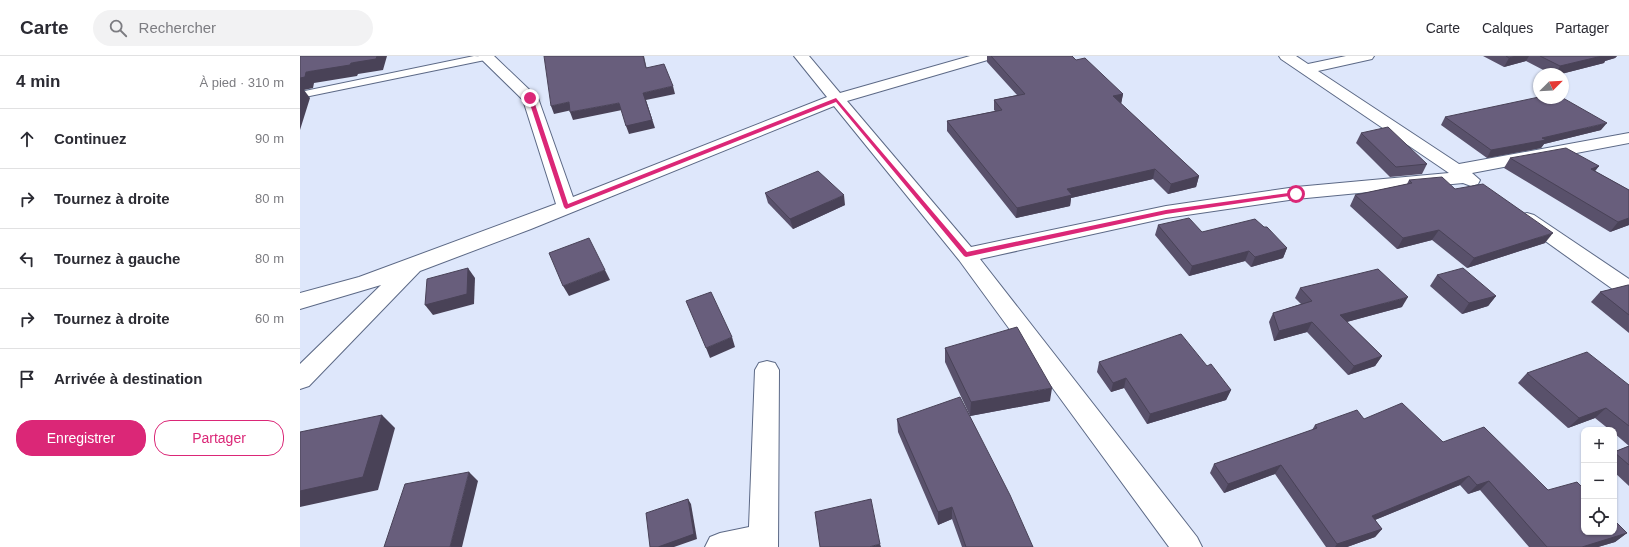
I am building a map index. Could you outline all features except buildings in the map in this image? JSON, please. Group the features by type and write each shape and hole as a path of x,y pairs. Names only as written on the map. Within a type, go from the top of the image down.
{"street":[{"path":"801,56 966,255 1187,547"},
{"path":"300,301 365,283 566,207 836,100 986,56"},
{"path":"1286,56 1486,190"},
{"path":"1306,69 1367,56"},
{"path":"485,57 530,98 566,207"},
{"path":"966,255 1166,212 1296,194 1462,174 1629,138"},
{"path":"1512,208 1629,290"},
{"path":"300,379 415,264"},
{"path":"720,547 763,542 767,370"}],"lane":[{"path":"300,95 485,57"}],"route":[{"path":"530,98 566,207 836,100 966,255 1166,212 1296,194"}]}
